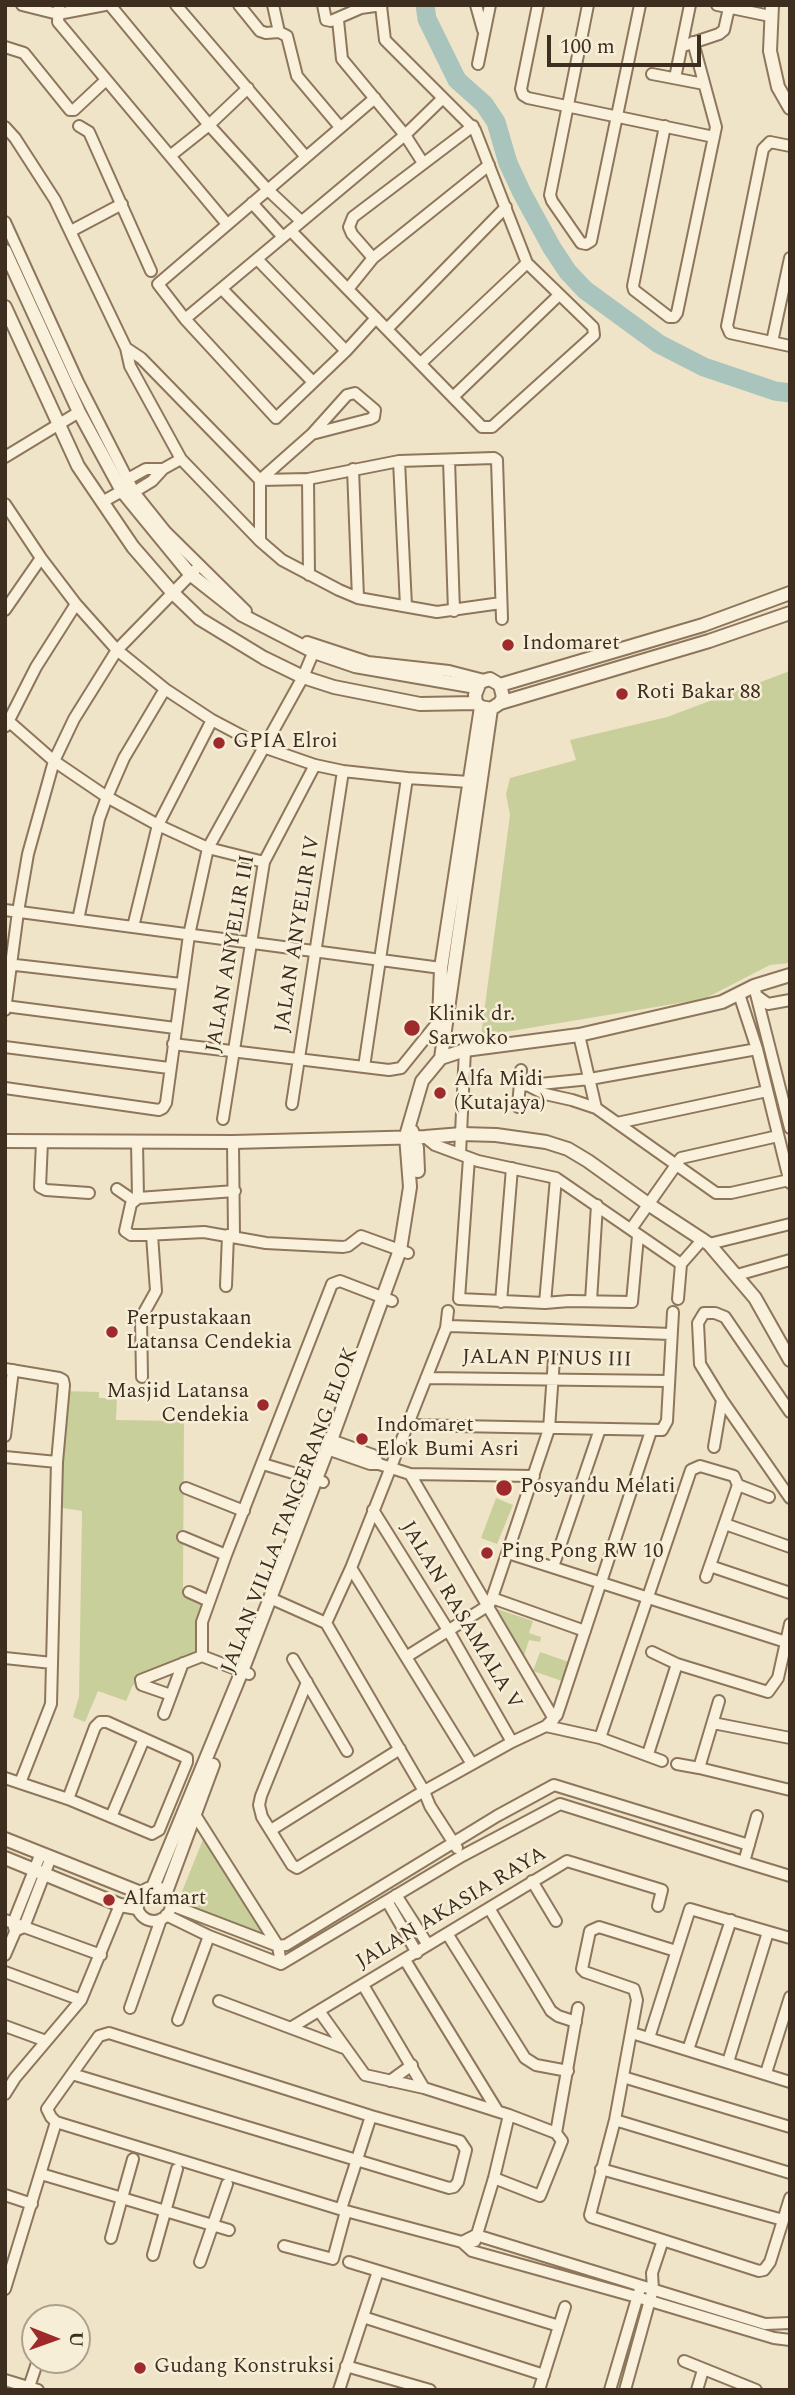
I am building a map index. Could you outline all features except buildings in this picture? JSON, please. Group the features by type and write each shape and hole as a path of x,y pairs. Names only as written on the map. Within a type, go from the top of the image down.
{"street":[{"path":"22,5 59,10 104,5"},
{"path":"110,5 209,125 268,190 302,221"},
{"path":"176,5 306,157"},
{"path":"239,5 260,31 279,32 287,36 301,82 340,127"},
{"path":"273,5 279,32"},
{"path":"253,203 348,289 479,425 486,428 492,427 592,338 593,327 527,263 472,126 385,40 381,5 361,6 338,20 326,20 323,5"},
{"path":"476,5 484,34"},
{"path":"478,64 490,5"},
{"path":"538,5 523,95 714,137"},
{"path":"588,5 550,195 581,243 586,244 591,241 639,5"},
{"path":"675,78 687,44 691,5"},
{"path":"717,5 771,11 770,51 778,87 790,108"},
{"path":"687,44 724,30 729,8"},
{"path":"59,10 58,22 106,80 121,106 170,156 227,224"},
{"path":"338,20 342,60 405,135 424,163"},
{"path":"665,127 633,286 634,290 669,317 674,317 716,127 704,84 687,44"},
{"path":"5,47 24,53 72,110 106,80"},
{"path":"652,74 704,84"},
{"path":"170,156 209,125 248,88"},
{"path":"375,98 158,285 185,320 276,418 346,351 376,318"},
{"path":"185,320 405,135 442,99"},
{"path":"373,258 352,234 349,222 352,217 472,126"},
{"path":"5,127 42,179 71,231 126,348 130,366 181,459 260,541 282,560 358,598 437,612 501,603"},
{"path":"79,127 89,132 151,271"},
{"path":"790,146 769,142 763,149 727,326 730,332 790,346"},
{"path":"348,289 373,258 489,165"},
{"path":"71,231 122,204"},
{"path":"387,329 506,207"},
{"path":"5,222 27,283 105,448 127,487 195,570 243,613 355,666 401,670 480,683 490,680 500,685 503,691 487,706 470,782 459,893 440,968 444,993"},
{"path":"5,251 27,283"},
{"path":"772,342 790,258"},
{"path":"257,259 346,351"},
{"path":"421,363 527,263"},
{"path":"222,289 312,381"},
{"path":"453,397 559,295"},
{"path":"5,307 78,466 133,547 172,592 200,619 233,641 303,677 334,687 420,704 487,706 709,641 790,613"},
{"path":"126,348 141,358 260,480 260,541"},
{"path":"72,382 79,412 105,448"},
{"path":"260,480 312,434 350,393 355,393 375,410 370,419 312,434"},
{"path":"5,457 79,412"},
{"path":"260,480 308,479 399,461 492,457 497,460 502,619"},
{"path":"102,502 127,487 152,481 163,469 181,459"},
{"path":"449,460 454,611"},
{"path":"399,461 406,606"},
{"path":"353,469 358,598"},
{"path":"308,479 309,575"},
{"path":"5,503 41,558 76,604 117,650 165,689 212,720 263,747 315,765 343,771 470,782"},
{"path":"5,610 41,558"},
{"path":"175,1028 5,1007 8,964 29,855 54,761 74,719 117,650 195,570"},
{"path":"500,685 703,625 790,593"},
{"path":"76,604 36,667 6,722 54,761 107,797 158,825 208,848 264,862"},
{"path":"703,625 709,641"},
{"path":"5,1088 159,1110 166,1103 188,935 208,848 303,677 315,649"},
{"path":"442,1058 444,993 487,706 480,683"},
{"path":"78,920 99,819 107,797 124,758 165,689"},
{"path":"133,927 158,825 212,720"},
{"name":"JALAN ANYELIR III","path":"223,1119 264,862 315,765"},
{"name":"JALAN ANYELIR IV","path":"292,1104 343,771"},
{"path":"364,1068 407,778"},
{"path":"5,910 440,968"},
{"path":"8,964 181,984"},
{"path":"414,1134 422,1081 442,1058 465,1049 579,1035 722,1002 739,994 756,991 790,975"},
{"path":"756,991 768,1004 790,1000"},
{"path":"756,991 790,1128"},
{"path":"524,1086 596,1108 712,1191 721,1194 789,1181 757,1049 739,994"},
{"path":"173,1044 389,1070 401,1068 443,1019"},
{"path":"579,1035 596,1108"},
{"path":"5,1047 169,1068"},
{"path":"465,1049 458,1296 462,1300 545,1303 633,1301 635,1230 646,1207 676,1163 681,1158 701,1152 778,1136"},
{"path":"524,1086 590,1079 757,1049"},
{"path":"518,1107 524,1086 521,1070"},
{"path":"617,1123 767,1091"},
{"path":"414,1134 464,1156 556,1178 681,1264"},
{"name":"JALAN VILLA TANGERANG ELOK","path":"153,1887 191,1810 388,1300 404,1252 413,1188 410,1161 414,1134"},
{"path":"5,1141 233,1142 462,1134 496,1135 546,1142 568,1149 588,1161 646,1207 705,1242 755,1298 790,1360"},
{"path":"42,1142 40,1187 46,1190 89,1194"},
{"path":"137,1142 136,1199 126,1233 152,1235 195,1232 266,1243 343,1247 361,1236 404,1252"},
{"path":"226,1286 235,1191 233,1142"},
{"path":"501,1301 512,1168"},
{"path":"545,1303 556,1178"},
{"path":"117,1189 136,1199 235,1191"},
{"path":"591,1301 597,1205"},
{"path":"678,1299 681,1264 705,1242 790,1224"},
{"path":"142,1377 141,1318 156,1291 152,1235"},
{"path":"737,1275 790,1260"},
{"path":"202,1656 202,1622 209,1601 332,1284 340,1281 388,1300"},
{"path":"326,1623 351,1568 446,1328 448,1311"},
{"path":"406,1424 651,1431 665,1427 673,1312"},
{"path":"790,1412 725,1317 704,1313 698,1323 700,1364 790,1498"},
{"path":"446,1328 450,1326 671,1334"},
{"path":"776,1338 790,1334"},
{"path":"406,1657 491,1602 549,1429 554,1359"},
{"path":"5,1436 9,1370 63,1380 57,1462 51,1704 20,1783"},
{"name":"JALAN PINUS III","path":"426,1378 668,1381"},
{"path":"714,1447 722,1400"},
{"path":"553,1567 600,1430"},
{"path":"307,1682 261,1796 261,1812 295,1867 302,1866 424,1791 550,1723 557,1715 651,1431"},
{"path":"333,1446 373,1455 379,1464 410,1474 534,1476"},
{"path":"5,1457 57,1462"},
{"path":"263,1464 291,1473 298,1480 317,1485"},
{"path":"600,1738 691,1470 695,1466 708,1467 734,1476 738,1485 708,1571 790,1593"},
{"path":"410,1474 491,1602 550,1723 648,1754 662,1761"},
{"path":"738,1485 769,1497"},
{"path":"186,1488 244,1511"},
{"name":"JALAN RASAMALA V","path":"373,1510 448,1630 512,1742"},
{"path":"725,1524 790,1547"},
{"path":"183,1536 226,1555"},
{"path":"508,1553 786,1642"},
{"path":"351,1568 472,1764"},
{"path":"189,1592 209,1601"},
{"path":"273,1600 326,1623 424,1791 430,1806 462,1856"},
{"path":"491,1602 585,1631"},
{"path":"652,1652 677,1664 768,1692 778,1678 790,1624"},
{"path":"171,1695 142,1685 141,1679 202,1656 245,1672"},
{"path":"5,1658 52,1663"},
{"path":"293,1659 347,1751"},
{"path":"164,1714 183,1663"},
{"path":"648,1754 677,1664"},
{"path":"699,1768 719,1701"},
{"path":"5,1778 68,1799 152,1834 157,1833 187,1758 100,1721 95,1727 68,1799"},
{"path":"713,1723 790,1738"},
{"path":"111,1818 144,1739"},
{"path":"271,1830 400,1749"},
{"path":"677,1764 790,1790"},
{"path":"554,1784 559,1804"},
{"path":"5,1858 120,1905 137,1908 147,1919 166,1908 278,1946 286,1945 554,1784 749,1845"},
{"path":"281,1964 462,1856 559,1804 790,1876"},
{"path":"191,1810 278,1946 281,1964"},
{"name":"JALAN VILLA TANGERANG ELOK","path":"166,1908 191,1810"},
{"path":"744,1861 757,1816"},
{"path":"5,1839 141,1893 153,1887 166,1908 209,1936 281,1964"},
{"path":"5,1955 14,1925 46,1855"},
{"name":"JALAN AKASIA RAYA","path":"292,2027 448,1935 532,1881 571,1861 662,1890 658,1906"},
{"path":"532,1881 556,1921"},
{"path":"137,1908 141,1893"},
{"path":"392,1898 428,1945"},
{"path":"392,1898 416,1953"},
{"path":"5,2094 15,2078 81,2000 120,1905"},
{"path":"130,2008 166,1908"},
{"path":"489,1908 551,2011 576,2022"},
{"path":"649,2038 690,1909 790,1938"},
{"path":"688,2050 731,1920"},
{"path":"14,1925 101,1955"},
{"path":"676,1951 599,1927 590,1931 582,1969 634,1989 637,2000 615,2120 589,2211 591,2217 759,2271 764,2270 770,2262 790,2198"},
{"path":"728,2062 768,1932"},
{"path":"448,1935 525,2058 536,2064 568,2071"},
{"path":"178,2020 209,1936"},
{"path":"404,1960 497,2110"},
{"path":"5,1972 81,2000"},
{"path":"363,1985 424,2088"},
{"path":"766,2073 790,1997"},
{"path":"219,2000 345,2048"},
{"path":"556,2133 578,2008"},
{"path":"319,2011 365,2075 424,2088 497,2110 556,2133 562,2141 540,2196 494,2178"},
{"path":"5,2026 46,2041"},
{"path":"72,2074 449,2188 454,2188 458,2182 466,2150 460,2141 371,2116 109,2033 99,2036 48,2105 48,2113 56,2122 344,2210 462,2242 472,2250 774,2339 790,2340"},
{"path":"632,2033 790,2082"},
{"path":"390,2081 412,2065"},
{"path":"623,2077 790,2127"},
{"path":"472,2250 494,2178 509,2115"},
{"path":"284,2246 333,2259 357,2160 371,2116"},
{"path":"615,2120 790,2173"},
{"path":"5,2289 56,2122"},
{"path":"111,2238 133,2159"},
{"path":"153,2255 177,2169"},
{"path":"601,2169 783,2220"},
{"path":"41,2174 229,2231"},
{"path":"200,2262 227,2184"},
{"path":"5,2195 32,2204"},
{"path":"462,2242 476,2235 765,2324 790,2323"},
{"path":"625,2390 650,2301 648,2287 663,2240"},
{"path":"349,2262 559,2326"},
{"path":"339,2390 378,2271"},
{"path":"610,2390 637,2297 648,2287"},
{"path":"539,2390 565,2307"},
{"path":"363,2317 544,2375"},
{"path":"684,2361 750,2388"},
{"path":"346,2366 430,2390"},
{"path":"697,2390 704,2370"},
{"path":"5,2380 33,2388"}],"green space":[{"path":"790,671 790,963 770,965 704,999 481,1036 510,815 506,794 510,778 576,760 570,740 667,717"},
{"path":"64,1391 99,1392 99,1398 117,1398 116,1420 184,1421 183,1589 209,1601 202,1656 142,1685 133,1685 126,1701 98,1691 85,1722 73,1717 79,1697 82,1511 56,1507"},
{"path":"496,1498 513,1505 497,1544 481,1538"},
{"path":"494,1608 533,1621 529,1633 541,1637 540,1642 529,1640 523,1659"},
{"path":"540,1652 569,1662 562,1681 533,1671"},
{"path":"206,1832 278,1946 191,1912 189,1906 183,1904 181,1894"}],"waterway":[{"path":"425,5 427,19 457,80 484,104 496,122 508,163 522,193 568,272 585,290 659,344 704,367 775,391 790,393"}],"place":[{"name":"Indomaret","path":"508,645"},
{"name":"Roti Bakar 88","path":"622,694"},
{"name":"GPIA Elroi","path":"219,743"},
{"name":"Klinik dr. Sarwoko","path":"412,1028"},
{"name":"Alfa Midi (Kutajaya)","path":"440,1093"},
{"name":"Perpustakaan Latansa Cendekia","path":"112,1332"},
{"name":"Masjid Latansa Cendekia","path":"263,1405"},
{"name":"Indomaret Elok Bumi Asri","path":"362,1439"},
{"name":"Posyandu Melati","path":"504,1488"},
{"name":"Ping Pong RW 10","path":"487,1553"},
{"name":"Alfamart","path":"109,1900"},
{"name":"Gudang Konstruksi","path":"140,2368"}]}
